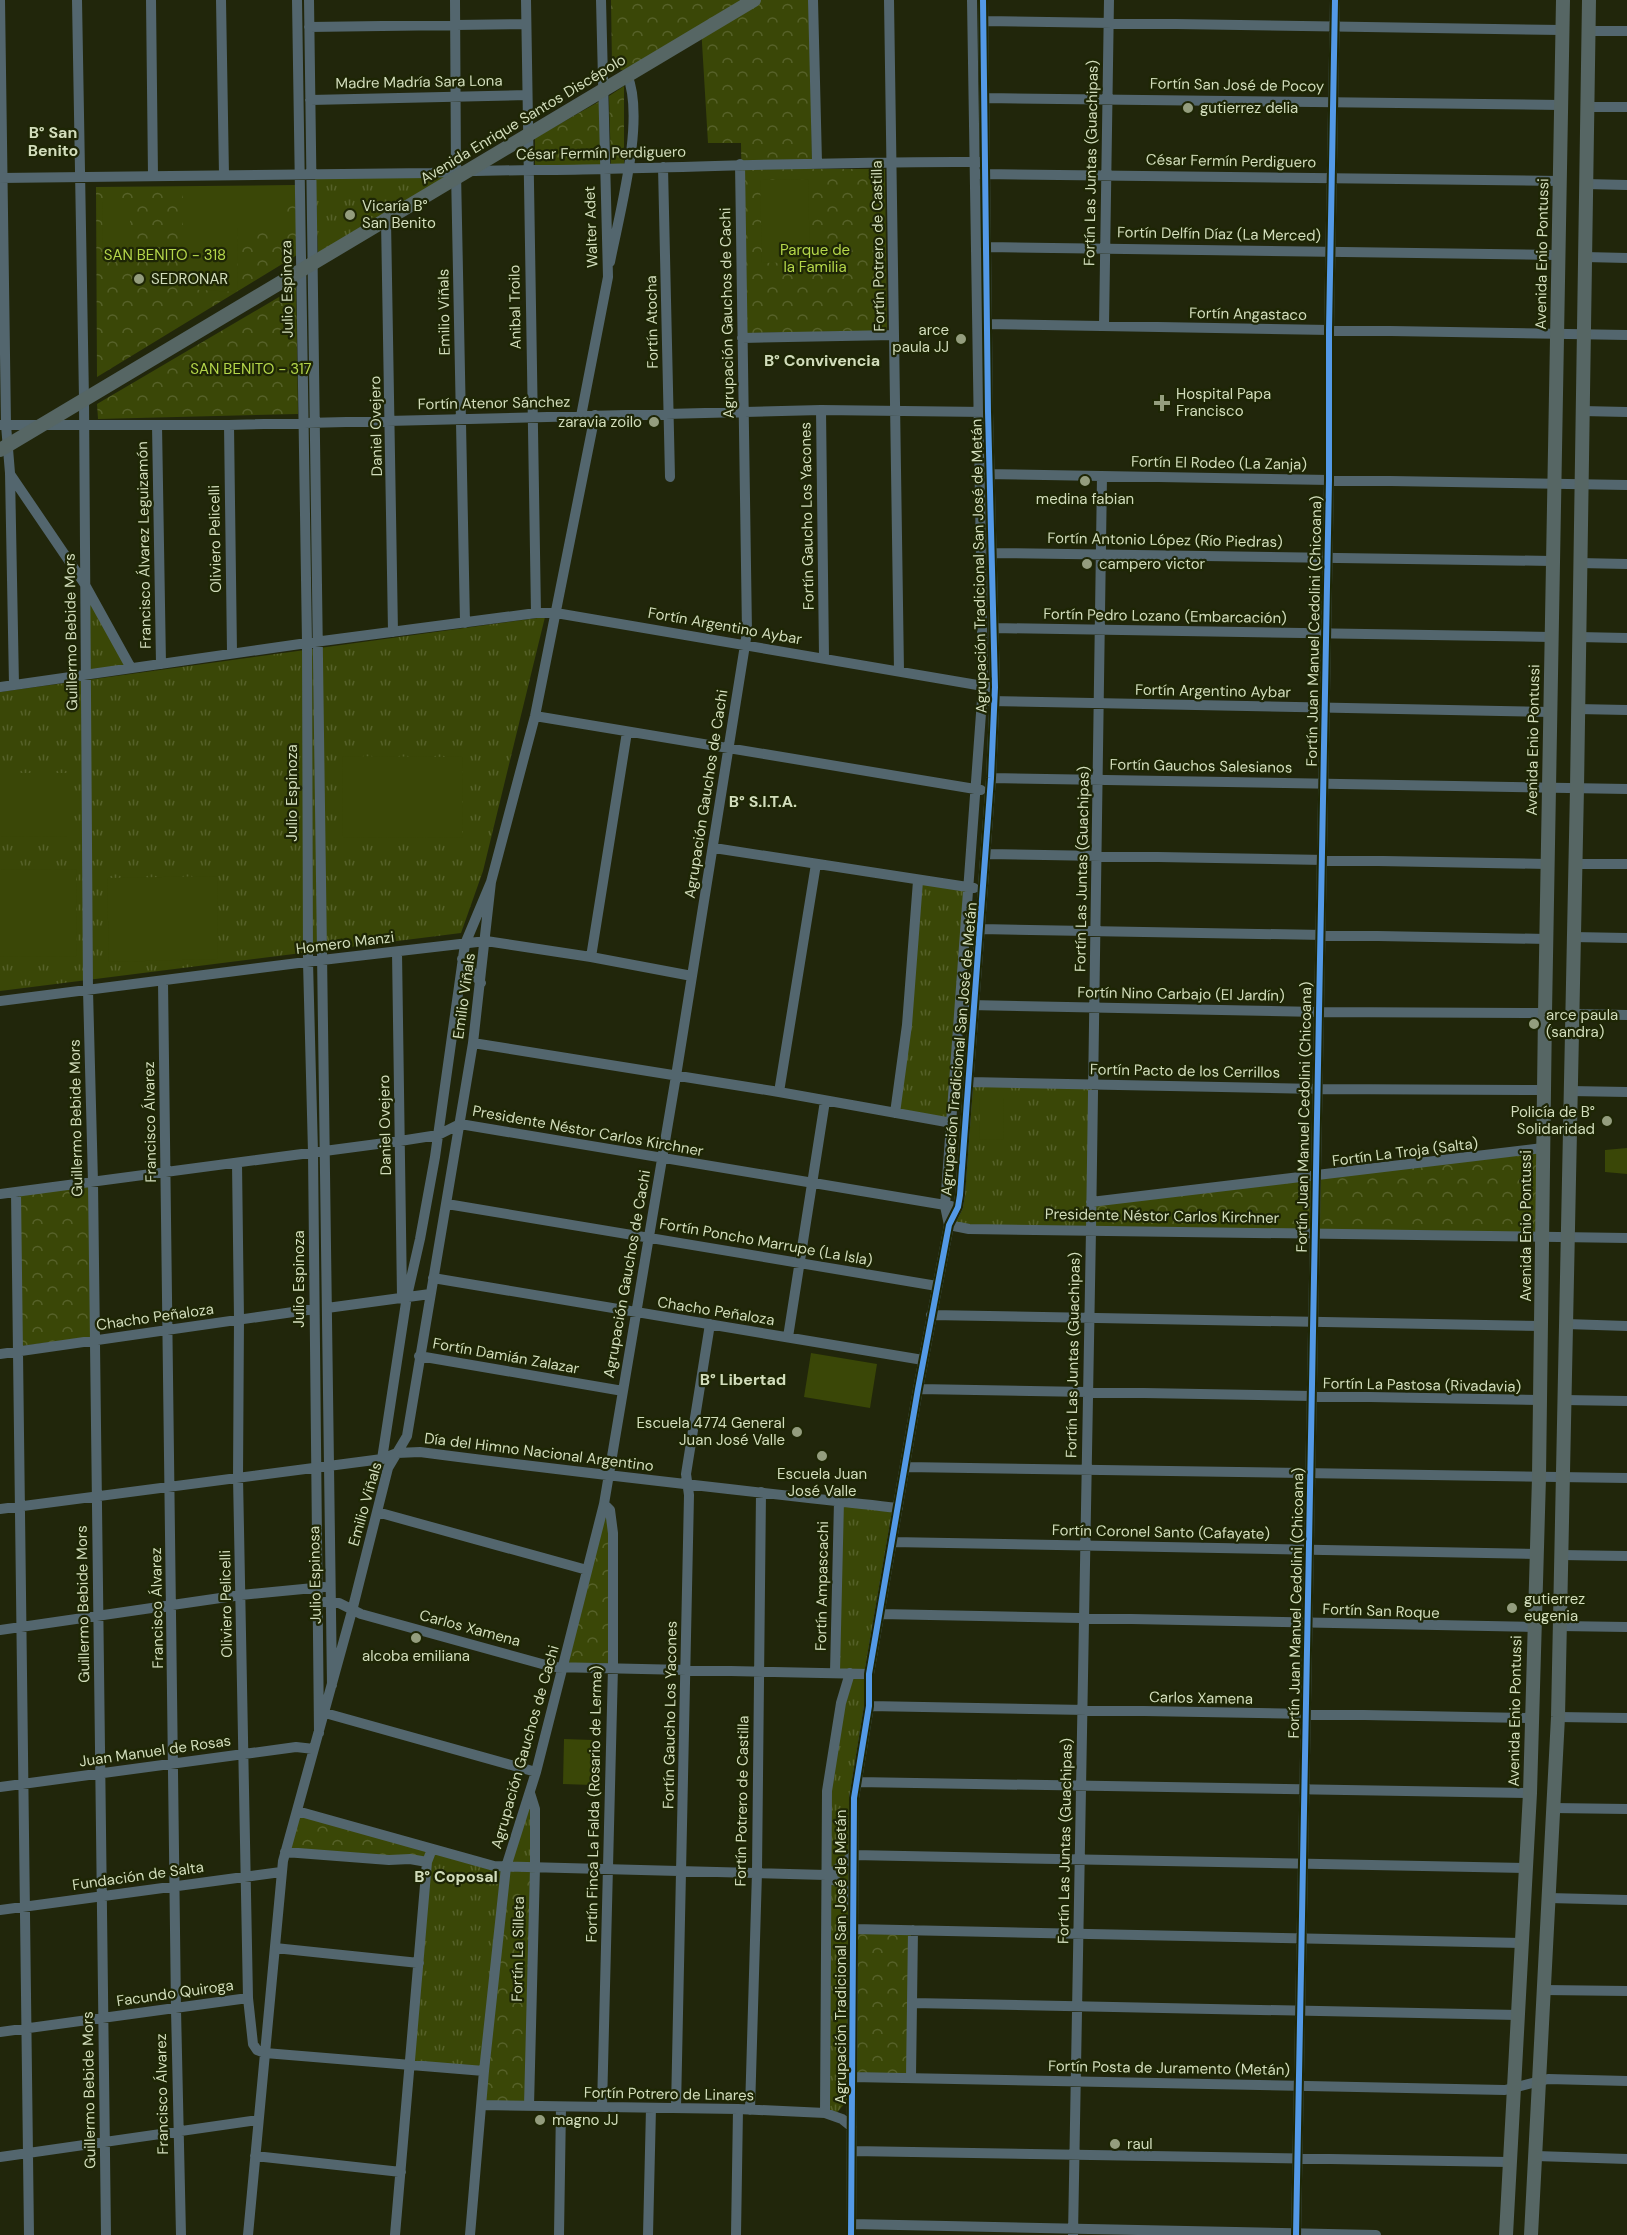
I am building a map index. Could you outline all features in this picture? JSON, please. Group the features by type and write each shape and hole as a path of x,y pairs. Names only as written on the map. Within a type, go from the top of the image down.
{"main road":[{"name":"Avenida Enrique Santos Discépolo","path":"3,448 386,220 456,175 472,170 754,0"},
{"name":"Avenida Enio Pontussi","path":"1506,2235 1530,1793 1539,1477 1547,864 1563,0"},
{"path":"1531,2235 1558,1716 1577,788 1589,0"}],"street":[{"path":"0,0 3,448 10,473 14,685"},
{"name":"Guillermo Bebide Mors","path":"77,0 84,399 88,990 93,1182 93,1341 99,1617 106,2235"},
{"path":"151,0 153,176"},
{"path":"221,0 224,175"},
{"name":"Julio Espinoza","path":"297,0 299,174 316,422 308,962 313,1152 318,1586"},
{"name":"Julio Espinoza","path":"309,0 311,174 304,423 322,960 328,1465"},
{"name":"Emilio Viñals","path":"455,0 456,175 465,623"},
{"name":"Anibal Troilo","path":"525,0 536,613"},
{"name":"Walter Adet","path":"581,416 608,277 600,0"},
{"path":"813,0 817,162"},
{"name":"Fortín Potrero de Castilla","path":"889,0 899,671"},
{"name":"Agrupación Tradicional San José de Metán","path":"851,2230 854,1798 869,1706 869,1674 923,1360 949,1224 958,1207 991,778 989,701 983,686 985,474 983,324 974,168 972,0"},
{"name":"Agrupación Tradicional San José de Metán","path":"983,0 987,247 983,324"},
{"name":"Fortín Las Juntas (Guachipas)","path":"1104,326 1109,0"},
{"name":"Fortín Juan Manuel Cedolini (Chicoana)","path":"1296,2234 1329,480 1329,330 1335,0"},
{"path":"984,21 1562,30"},
{"path":"309,27 526,24"},
{"path":"1588,31 1627,32"},
{"path":"608,277 632,141 632,91 627,75"},
{"name":"Madre Madría Sara Lona","path":"310,99 528,96"},
{"name":"Fortín San José de Pocoy","path":"985,98 1561,105"},
{"path":"1587,107 1627,107"},
{"name":"César Fermín Perdiguero","path":"472,170 528,171 817,162 891,162 974,168 986,174 1560,181"},
{"name":"César Fermín Perdiguero","path":"974,168 986,162"},
{"name":"Agrupación Gauchos de Cachi","path":"470,2235 484,2071 506,1867 536,1772 604,1504 714,848 745,645 740,164"},
{"name":"Fortín Atocha","path":"663,167 670,477"},
{"path":"2,178 299,174 456,175"},
{"path":"1585,184 1627,185"},
{"name":"Daniel Ovejero","path":"386,220 393,633"},
{"name":"Fortín Delfín Díaz (La Merced)","path":"987,247 1558,255"},
{"path":"1585,257 1627,258"},
{"name":"Fortín Angastaco","path":"983,324 1627,335"},
{"path":"742,338 894,335"},
{"name":"Fortín Atenor Sánchez","path":"3,425 229,425 821,410 984,412"},
{"name":"Fortín Gaucho Los Yacones","path":"821,410 824,657"},
{"path":"1582,411 1627,412"},
{"path":"491,882 535,716 595,416"},
{"name":"Francisco Álvarez Leguizamón","path":"157,425 161,664"},
{"name":"Oliviero Pelicelli","path":"229,425 232,653"},
{"path":"10,473 84,583 131,668"},
{"name":"Agrupación Tradicional San José de Metán","path":"949,1224 945,1206 976,790 989,701 995,687 992,553 985,474"},
{"name":"Fortín El Rodeo (La Zanja)","path":"985,474 1627,485"},
{"name":"Fortín Las Juntas (Guachipas)","path":"1073,2231 1093,1006 1098,855 1102,476"},
{"name":"Fortín Antonio López (Río Piedras)","path":"992,553 1552,561"},
{"path":"1579,563 1627,564"},
{"name":"Fortín Argentino Aybar","path":"0,687 232,653 536,613 556,613 995,687"},
{"name":"Fortín Pedro Lozano (Embarcación)","path":"994,628 1551,637"},
{"path":"1578,637 1627,639"},
{"name":"Fortín Argentino Aybar","path":"989,701 1551,712"},
{"path":"1577,709 1627,710"},
{"path":"535,716 990,791"},
{"path":"591,957 627,732"},
{"name":"Fortín Gauchos Salesianos","path":"991,778 1627,789"},
{"path":"714,848 918,881 984,889"},
{"path":"986,854 1547,864"},
{"path":"779,1092 816,864"},
{"path":"1575,864 1627,864"},
{"path":"895,1113 907,1025 918,881"},
{"name":"Emilio Viñals","path":"332,1685 388,1468 407,1436 473,1043 491,882"},
{"name":"Emilio Viñals","path":"382,1459 405,1297 420,1239 438,1135 462,959 465,944 491,882"},
{"path":"980,929 1546,939"},
{"path":"1574,937 1627,938"},
{"name":"Homero Manzi","path":"0,1001 486,941 591,957 692,976"},
{"name":"Daniel Ovejero","path":"397,952 405,1297"},
{"path":"462,959 481,982"},
{"name":"Francisco Álvarez","path":"163,981 181,2235"},
{"name":"Fortín Nino Carbajo (El Jardín)","path":"960,1004 1318,1012 1545,1013"},
{"path":"1572,1014 1627,1015"},
{"path":"473,1043 779,1092 952,1123"},
{"path":"450,1053 470,1055"},
{"name":"Fortín Pacto de los Cerrillos","path":"969,1082 1317,1089 1544,1090"},
{"path":"1570,1091 1627,1092"},
{"path":"788,1337 825,1101"},
{"name":"Presidente Néstor Carlos Kirchner","path":"0,1194 400,1141 438,1135 459,1124 958,1207"},
{"name":"Fortín La Troja (Salta)","path":"1091,1202 1543,1148"},
{"name":"Oliviero Pelicelli","path":"237,1163 238,1478 248,1998 253,2044 257,2050 265,2053"},
{"path":"16,1191 29,2235"},
{"name":"Fortín Poncho Marrupe (La Isla)","path":"447,1204 937,1286"},
{"name":"Presidente Néstor Carlos Kirchner","path":"949,1224 969,1229 1627,1238"},
{"name":"Chacho Peñaloza","path":"433,1278 923,1360"},
{"path":"327,1308 430,1294"},
{"name":"Chacho Peñaloza","path":"0,1354 314,1310"},
{"path":"931,1315 1542,1326"},
{"name":"Fortín Gaucho Los Yacones","path":"676,2108 689,1495 686,1474 710,1324"},
{"path":"1566,1324 1627,1326"},
{"name":"Fortín Damián Zalazar","path":"419,1356 623,1391"},
{"name":"Fortín La Pastosa (Rivadavia)","path":"918,1389 1540,1400"},
{"path":"1564,1400 1627,1401"},
{"name":"Día del Himno Nacional Argentino","path":"0,1509 382,1459 397,1453 420,1452 609,1477 898,1508"},
{"name":"Julio Espinosa","path":"328,1465 332,1685"},
{"path":"905,1467 1627,1478"},
{"name":"Fortín Potrero de Castilla","path":"750,2110 761,1492"},
{"name":"Fortín Ampascachi","path":"834,1672 839,1502"},
{"name":"Fortín Finca La Falda (Rosario de Lerma)","path":"602,2107 613,1667 613,1533 610,1510 604,1504"},
{"path":"377,1512 587,1570"},
{"name":"Fortín Coronel Santo (Cafayate)","path":"892,1542 1537,1554"},
{"path":"1561,1555 1627,1556"},
{"path":"0,1630 241,1595 318,1586 331,1588"},
{"name":"Julio Espinosa","path":"318,1586 319,1733"},
{"name":"Carlos Xamena","path":"318,1602 339,1603 352,1611 553,1666 869,1674"},
{"name":"Fortín San Roque","path":"880,1614 1534,1627"},
{"path":"1560,1626 1627,1627"},
{"path":"850,1673 841,1703 829,1774 826,1875 830,2114 845,2106 852,2095"},
{"path":"248,2235 281,1872 332,1685"},
{"name":"Carlos Xamena","path":"869,1706 1532,1718"},
{"path":"325,1713 536,1772"},
{"path":"1558,1716 1627,1718"},
{"name":"Juan Manuel de Rosas","path":"0,1787 296,1747 314,1749"},
{"path":"857,1782 1530,1793"},
{"name":"Fortín La Silleta","path":"529,2106 535,1867 535,1809 530,1793"},
{"path":"1553,1808 1627,1809"},
{"path":"297,1810 494,1866 826,1875 841,1884 852,1904"},
{"path":"395,2235 427,1863 432,1849"},
{"path":"285,1852 389,1860 410,1859 427,1863"},
{"path":"826,1875 835,1871 853,1855 1525,1868"},
{"name":"Fundación de Salta","path":"0,1910 245,1875 281,1872"},
{"path":"1549,1898 1627,1900"},
{"path":"853,1929 1522,1943"},
{"path":"911,2077 913,1930"},
{"path":"275,1948 419,1963"},
{"path":"1544,1990 1627,1991"},
{"name":"Facundo Quiroga","path":"0,2032 248,1998"},
{"path":"912,2003 1518,2015"},
{"path":"265,2053 484,2071"},
{"name":"Fortín Posta de Juramento (Metán)","path":"852,2077 1514,2089 1539,2080 1627,2081"},
{"name":"Fortín Potrero de Linares","path":"482,2105 738,2109 830,2114 852,2127"},
{"path":"559,2235 561,2107"},
{"path":"648,2235 651,2108"},
{"path":"736,2235 738,2109"},
{"path":"0,2157 258,2121"},
{"path":"852,2151 1509,2162"},
{"path":"255,2156 401,2172"},
{"path":"1536,2156 1627,2159"},
{"path":"851,2230 1376,2235"}],"green space":[{"name":"Parque de la Familia","path":"611,0 810,0 812,169 885,169 887,331 744,333 741,143 708,143 701,26 624,71 612,66"},
{"path":"624,86 624,166 611,166 609,96"},
{"path":"600,101 602,168 535,168 535,138"},
{"name":"Vicaría B° San Benito","path":"450,175 318,253 315,177"},
{"path":"808,179 810,262 762,263 760,180"},
{"name":"SAN BENITO - 318","path":"295,185 297,255 97,377 96,187"},
{"path":"183,192 287,192 287,228 238,228 237,292 183,289"},
{"path":"102,202 130,202 130,251 103,251"},
{"name":"SAN BENITO - 317","path":"296,287 298,414 98,419 97,404"},
{"path":"87,593 128,666 90,672"},
{"path":"545,617 483,871 461,933 0,991 0,692"},
{"path":"343,756 463,757 462,838 342,837"},
{"path":"0,773 67,773 67,837 0,836"},
{"path":"76,869 77,956 0,957 0,870"},
{"path":"217,876 218,959 109,962 107,878"},
{"path":"918,881 969,888 952,1123 895,1113"},
{"path":"969,1082 1092,1083 1091,1230 969,1229 955,1222"},
{"path":"980,1098 1004,1098 1003,1140 979,1139"},
{"path":"1627,1148 1627,1174 1605,1172 1605,1150"},
{"path":"1540,1149 1540,1233 1318,1230 1319,1176"},
{"path":"1312,1178 1311,1231 1094,1227 1094,1204"},
{"path":"90,1186 90,1337 22,1346 19,1195"},
{"path":"811,1353 877,1364 870,1408 804,1397"},
{"path":"839,1501 898,1508 854,1798 852,2095 834,2116 825,2113 827,1791 850,1673 835,1672"},
{"path":"604,1504 612,1518 613,1667 564,1667"},
{"path":"564,1739 593,1740 592,1785 563,1784"},
{"path":"530,1793 535,1867 484,2071 411,2065 432,1849 506,1867"},
{"path":"297,1811 432,1849 427,1862 285,1852"},
{"path":"506,1867 535,1867 529,2106 482,2105"},
{"path":"855,1932 911,1932 909,2075 854,2074"}],"cycle path":[{"path":"851,2235 854,1798 869,1706 869,1674 918,1389 949,1225 958,1207 960,1195 991,778 995,687 988,412 983,0"},
{"path":"1296,2235 1329,480 1329,330 1335,0"}],"place":[{"name":"gutierrez delia","path":"1188,108"},
{"name":"Vicaría B° San Benito","path":"350,215"},
{"name":"SEDRONAR","path":"139,279"},
{"name":"arce paula JJ","path":"961,339"},
{"name":"Hospital Papa Francisco","path":"1162,403"},
{"name":"zaravia zoilo","path":"654,422"},
{"name":"medina fabian","path":"1085,481"},
{"name":"campero victor","path":"1087,564"},
{"name":"arce paula (sandra)","path":"1534,1024"},
{"name":"Policía de B° Solidaridad","path":"1607,1121"},
{"name":"Escuela 4774 General Juan José Valle","path":"797,1432"},
{"name":"Escuela Juan José Valle","path":"822,1456"},
{"name":"gutierrez eugenia","path":"1512,1608"},
{"name":"alcoba emiliana","path":"416,1638"},
{"name":"magno JJ","path":"540,2120"},
{"name":"raul","path":"1115,2144"}],"district":[{"name":"B° San Benito","path":"53,141"},
{"name":"B° Convivencia","path":"822,360"},
{"name":"B° S.I.T.A.","path":"763,801"},
{"name":"B° Libertad","path":"743,1379"},
{"name":"B° Coposal","path":"456,1876"}]}
